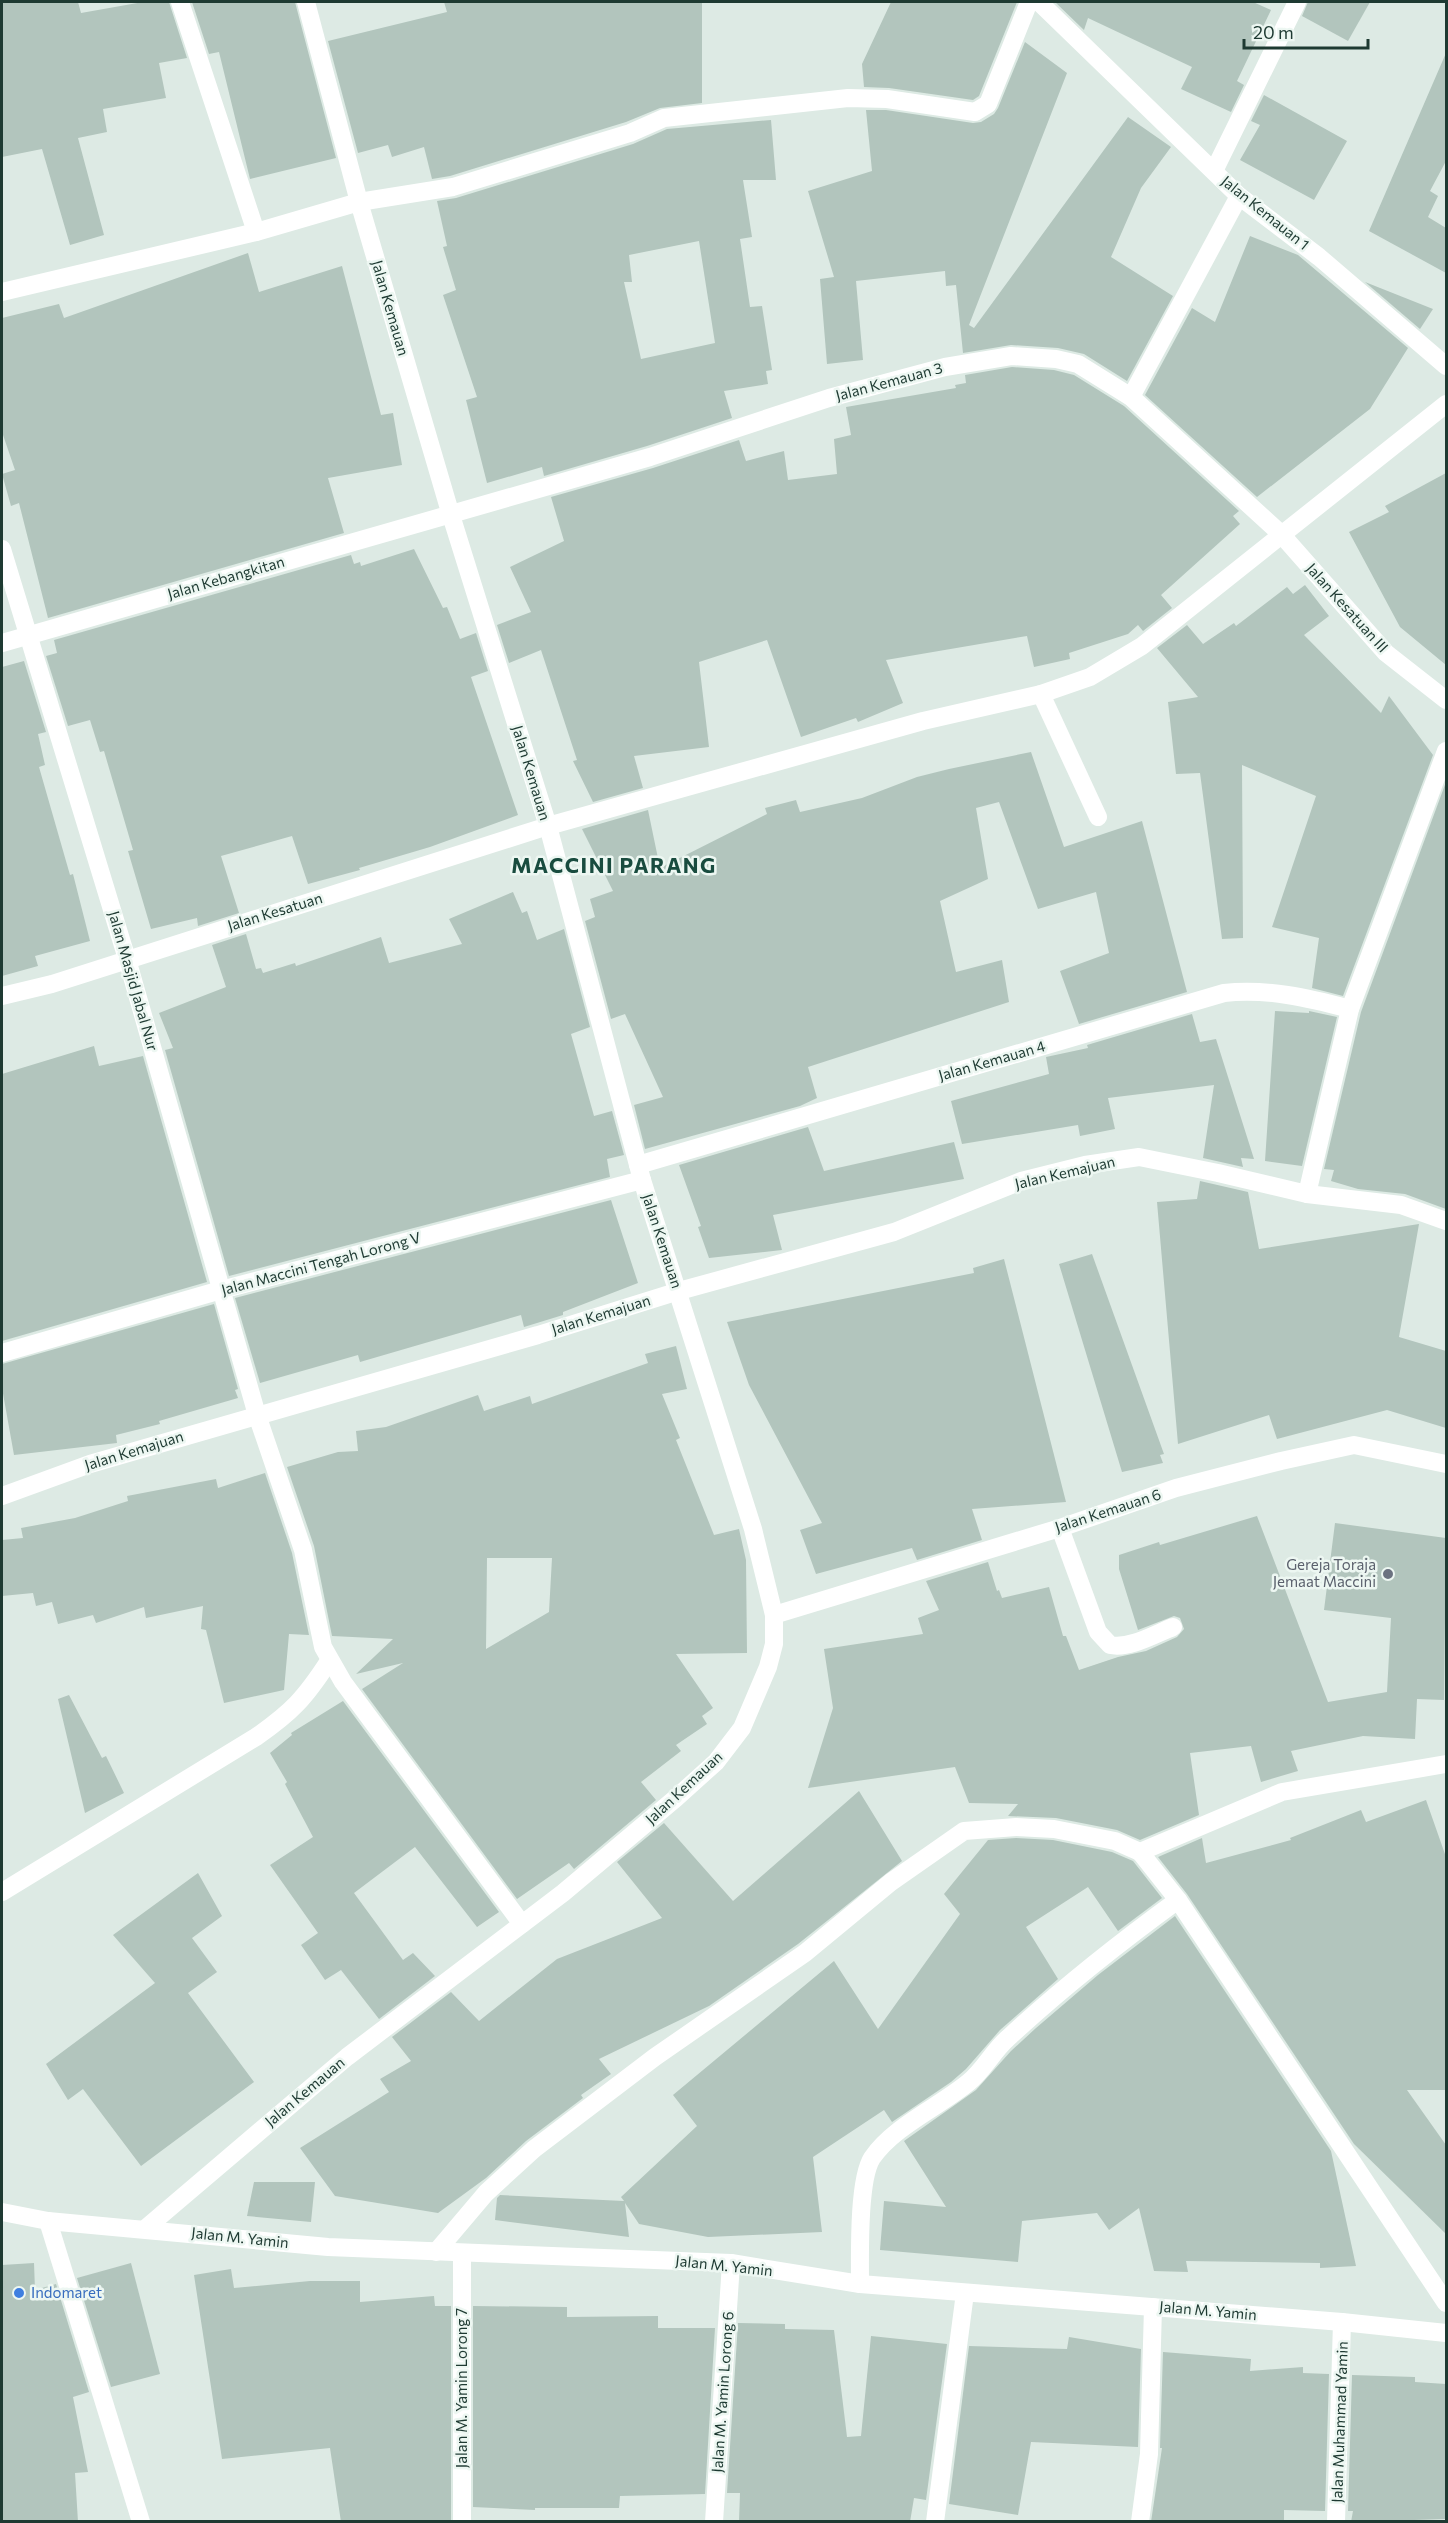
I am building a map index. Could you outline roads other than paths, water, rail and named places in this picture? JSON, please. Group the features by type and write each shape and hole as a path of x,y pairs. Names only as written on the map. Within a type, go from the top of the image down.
{"street":[{"path":"180,2 256,232"},
{"name":"Jalan Kemauan","path":"146,2228 346,2057 563,1893 716,1762 742,1728 768,1667 774,1644 774,1615 753,1529 640,1173 548,826 450,513 359,202 306,2"},
{"path":"2,292 256,232 359,202 453,187 630,133 664,118 848,98 887,99 975,112 988,104 1029,2"},
{"name":"Jalan Kemauan 1","path":"1039,2 1239,196 1319,257 1446,366"},
{"path":"1214,171 1297,2"},
{"path":"1131,397 1239,196"},
{"name":"Jalan Kemauan 3","path":"450,513 650,457 829,398 945,367 1011,356 1056,359 1078,364 1131,397 1281,534"},
{"name":"Jalan Kesatuan","path":"2,996 52,984 548,826 923,722 1041,694 1090,677 1142,646 1446,404"},
{"name":"Jalan Kebangkitan","path":"2,643 450,513"},
{"name":"Jalan Kesatuan III","path":"1281,534 1386,653 1446,700"},
{"name":"Jalan Masjid Jabal Nur","path":"2,549 127,959 257,1415 303,1550 323,1647 329,1661 522,1924"},
{"path":"1041,694 1098,817"},
{"path":"1307,1194 1350,1009 1446,751"},
{"name":"Jalan Kemauan 4","path":"640,1173 1224,993 1252,992 1308,998 1350,1009"},
{"name":"Jalan Kemajuan","path":"2,1496 90,1464 538,1335 679,1291 894,1232 1021,1181 1085,1165 1139,1157 1307,1194 1401,1205 1446,1221"},
{"name":"Jalan Maccini Tengah Lorong V","path":"2,1353 640,1173"},
{"name":"Jalan Kemauan 6","path":"774,1615 1060,1528 1176,1488 1281,1461 1353,1445 1446,1464"},
{"path":"1060,1528 1098,1632 1110,1645 1116,1646 1143,1639 1173,1627"},
{"path":"2,1892 256,1737 288,1714 309,1692 329,1661"},
{"path":"1140,1852 1282,1792 1446,1764"},
{"path":"436,2252 486,2193 534,2149 655,2057 805,1953 891,1882 964,1831 1016,1827 1054,1829 1115,1841 1140,1852 1178,1900 1446,2303"},
{"path":"860,2284 865,2180 872,2158 889,2139 970,2081 1006,2039 1113,1948 1178,1900"},
{"name":"Jalan M. Yamin","path":"2,2212 48,2221 146,2228 328,2247 462,2254 567,2255 731,2264 860,2284 1342,2322 1446,2333"},
{"path":"48,2221 141,2522"},
{"name":"Jalan M. Yamin Lorong 7","path":"462,2254 462,2522"},
{"name":"Jalan M. Yamin Lorong 6","path":"714,2522 731,2264"},
{"path":"935,2522 965,2293"},
{"path":"1140,2522 1149,2454 1153,2307"},
{"name":"Jalan Muhammad Yamin","path":"1336,2522 1342,2322"}],"place":[{"name":"Gereja Toraja Jemaat Maccini","path":"1388,1574"},
{"name":"Indomaret","path":"19,2293"}],"district":[{"name":"MACCINI PARANG","path":"614,866"}]}
